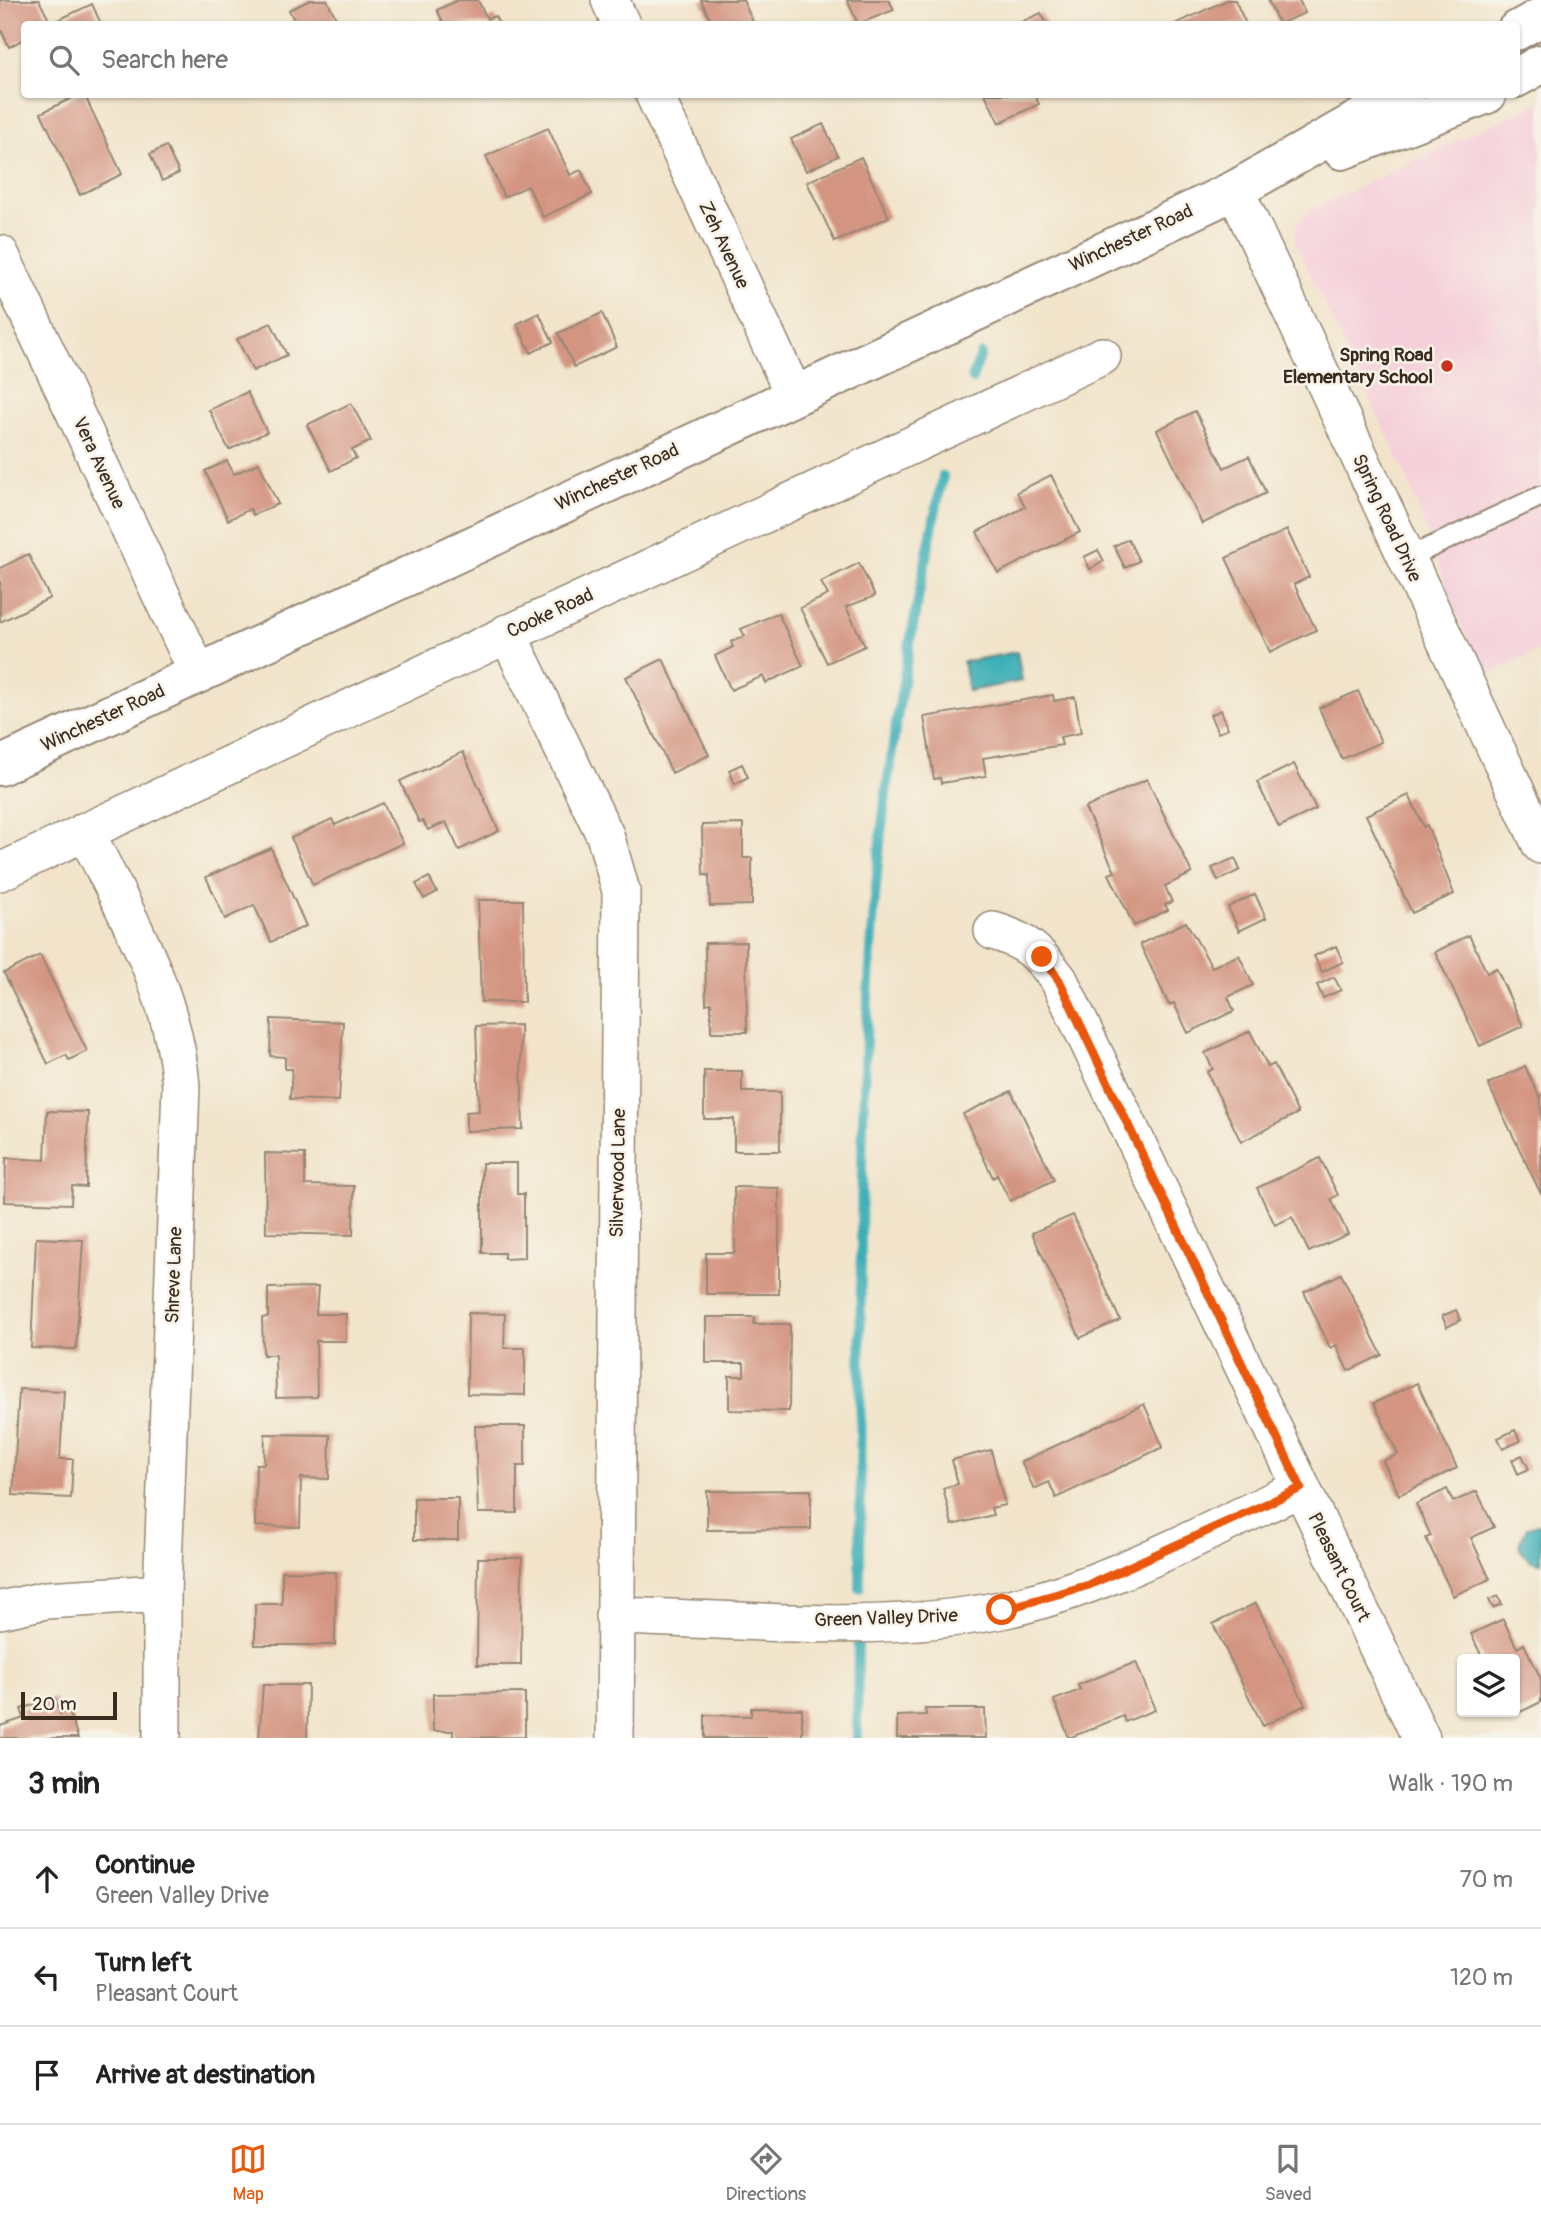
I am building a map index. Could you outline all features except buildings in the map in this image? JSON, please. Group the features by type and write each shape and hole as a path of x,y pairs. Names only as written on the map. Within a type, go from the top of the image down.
{"main road":[{"path":"1520,29 1541,17"},
{"path":"1520,76 1541,64"},
{"name":"Winchester Road","path":"1234,190 1397,98"},
{"name":"Winchester Road","path":"0,766 1234,190 1476,98"}],"street":[{"path":"610,0 620,21"},
{"name":"Zeh Avenue","path":"656,98 794,395"},
{"name":"Spring Road Drive","path":"1234,190 1541,845"},
{"name":"Vera Avenue","path":"0,254 198,673"},
{"name":"Cooke Road","path":"0,872 1102,356"},
{"name":"Silverwood Lane","path":"507,633 605,835 621,891 615,1738"},
{"name":"Shreve Lane","path":"85,831 155,974 174,1028 179,1058 181,1086 162,1593 162,1738"},
{"name":"Pleasant Court","path":"993,931 1020,939 1042,957 1059,980 1421,1738"},
{"name":"Green Valley Drive","path":"614,1616 868,1623 943,1619 1002,1610 1089,1585 1301,1488"},
{"path":"0,1610 46,1600 162,1593"}],"lane":[{"path":"1405,559 1541,496"}],"shaded area":[{"name":"Spring Road Elementary School","path":"1541,101 1541,650 1484,676 1451,599 1407,477 1295,242 1297,224 1310,210"}],"water":[{"path":"1017,652 1022,681 968,691 963,662"},
{"path":"1541,1523 1541,1563 1527,1557 1519,1544 1527,1527"}],"waterway":[{"path":"972,379 981,354"},
{"path":"860,1588 861,1225 871,953 883,814 897,717 943,476"},
{"path":"857,1738 858,1645"}],"place":[{"name":"Spring Road Elementary School","path":"1447,366"}],"route":[{"path":"1002,1610 1089,1585 1301,1488 1059,980 1042,957"}]}
